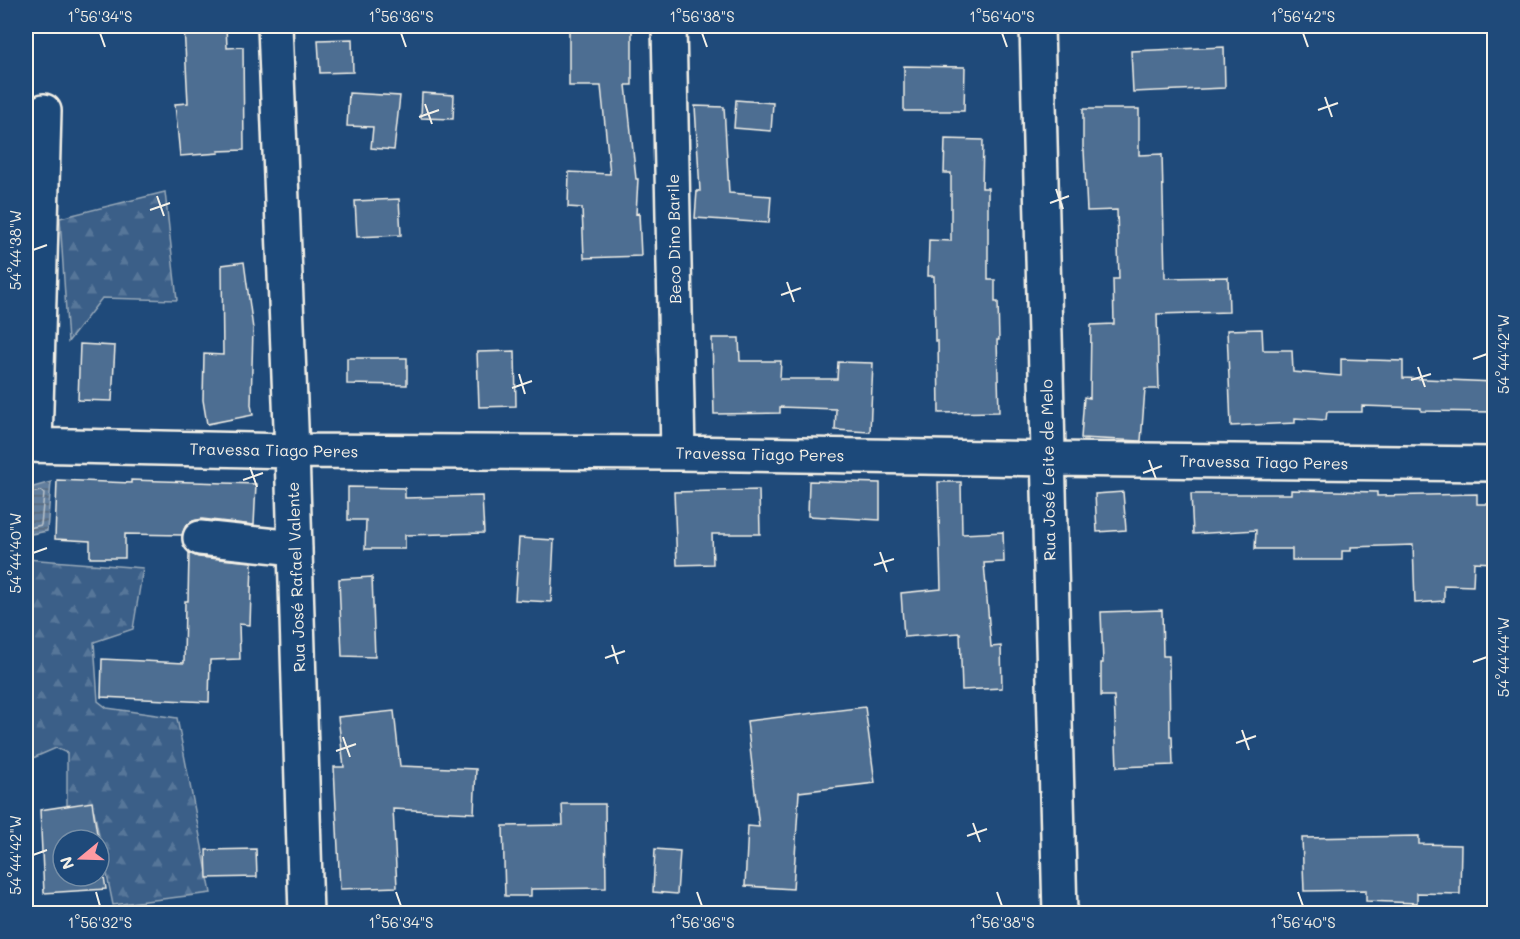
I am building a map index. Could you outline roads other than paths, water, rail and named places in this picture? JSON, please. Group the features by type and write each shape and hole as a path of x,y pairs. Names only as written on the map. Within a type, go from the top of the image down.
{"street":[{"name":"Rua José Rafael Valente","path":"275,26 292,451 306,914"},
{"name":"Beco Dino Barile","path":"669,26 678,453"},
{"name":"Rua José Leite de Melo","path":"1037,26 1060,914"},
{"path":"30,445 44,111"},
{"name":"Travessa Tiago Peres","path":"30,445 292,451 678,453 1494,464"},
{"path":"200,538 295,548"}],"water":[{"path":"51,482 47,531 26,535 26,489"}]}
